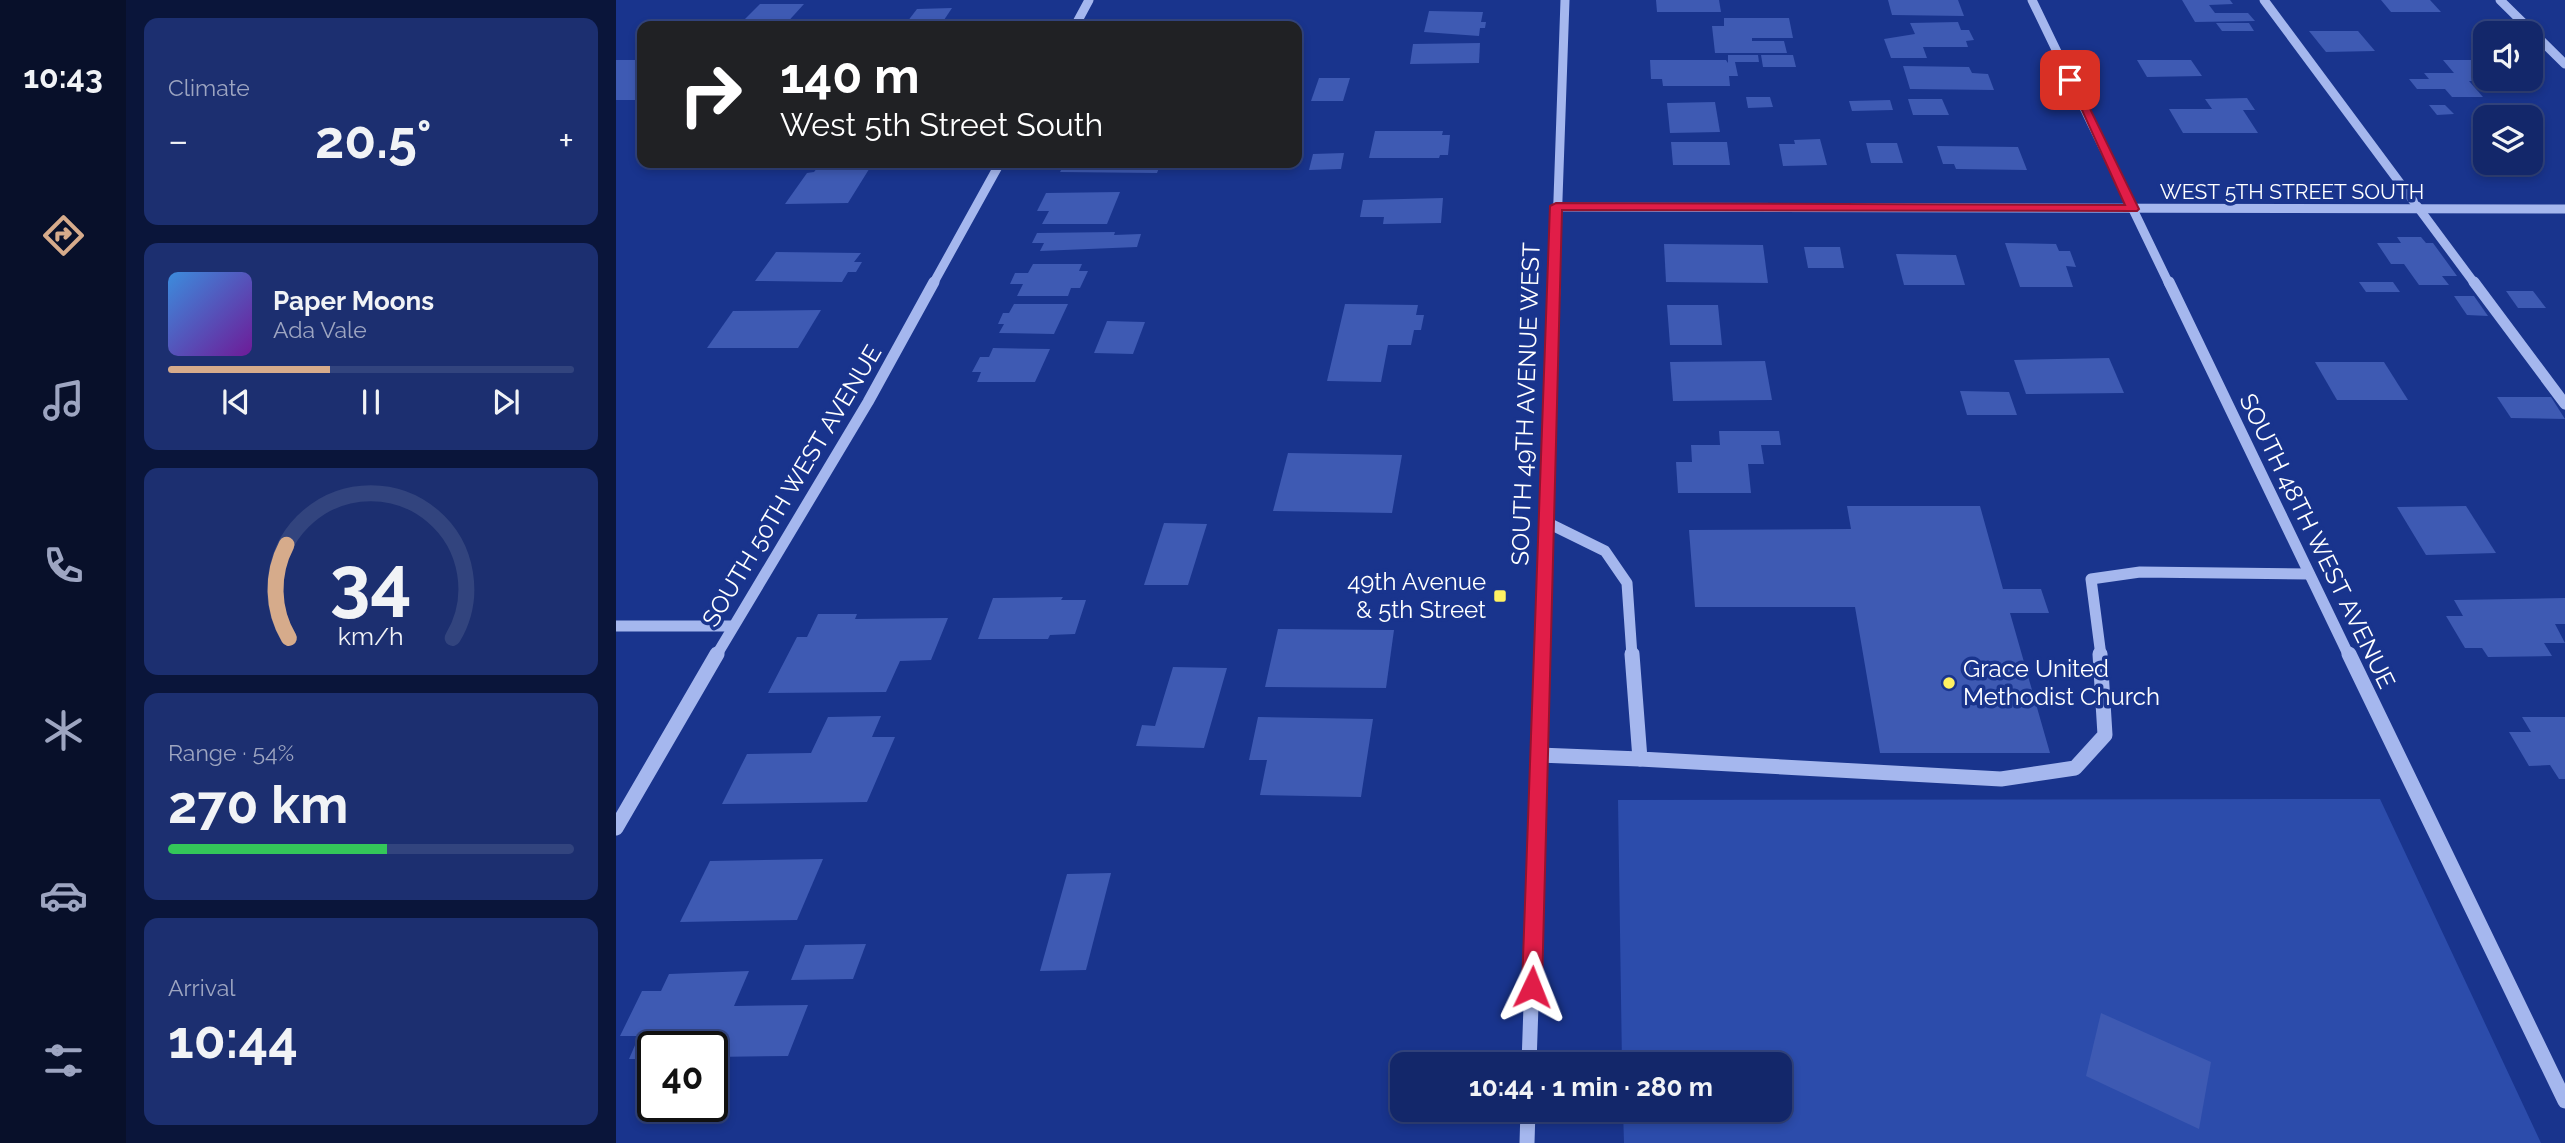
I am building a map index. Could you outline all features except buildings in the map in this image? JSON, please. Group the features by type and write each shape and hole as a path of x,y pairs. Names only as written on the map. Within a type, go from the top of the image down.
{"street":[{"path":"1077,21 1089,0"},
{"name":"SOUTH 49TH AVENUE WEST","path":"1529,1052 1565,0"},
{"name":"SOUTH 48TH WEST AVENUE","path":"2032,0 2565,1101"},
{"path":"2264,0 2565,404"},
{"path":"2500,0 2565,64"},
{"name":"SOUTH 50TH WEST AVENUE","path":"616,828 733,626 868,402 997,168"},
{"name":"WEST 5TH STREET SOUTH","path":"1556,206 2565,209"},
{"path":"1546,522 1605,551 1628,583 1640,759"},
{"path":"1539,755 2001,779 2076,768 2105,735 2099,629 2091,579 2140,572 2309,574"},
{"path":"616,626 733,626"},
{"path":"1527,1143 1528,1122"}],"shaded area":[{"path":"2380,799 2541,1143 1624,1143 1623,1122 1792,1122 1792,1052 1622,1052 1618,800"}],"place":[{"name":"49th Avenue & 5th Street","path":"1500,596"},
{"name":"Grace United Methodist Church","path":"1949,683"}],"route":[{"path":"1532,987 1556,206 2133,209 2070,80"}]}
